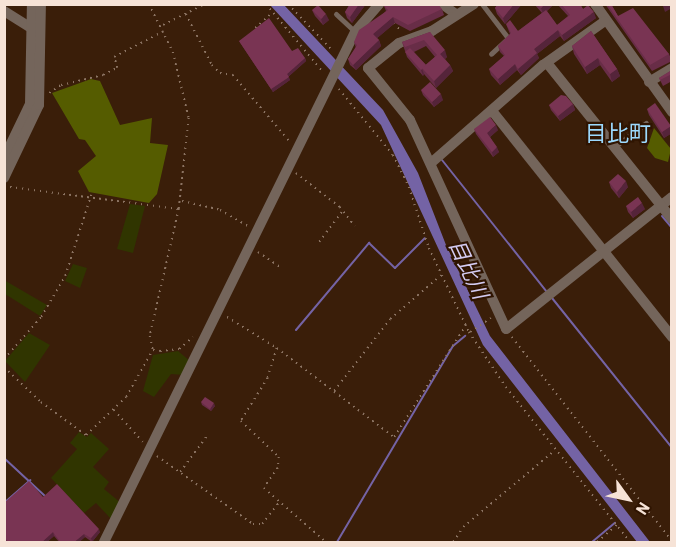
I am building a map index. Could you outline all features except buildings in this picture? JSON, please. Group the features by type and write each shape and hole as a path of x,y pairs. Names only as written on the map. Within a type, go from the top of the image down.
{"street":[{"path":"4,158 9,139 30,104 32,4"},
{"path":"5,183 34,121 39,101 41,4"},
{"path":"104,543 355,32 379,4"},
{"path":"442,4 456,14"},
{"path":"474,4 432,31 399,43 368,68 410,120 431,163 470,258 506,329 672,197"},
{"path":"595,4 672,112"},
{"path":"4,11 31,28"},
{"path":"431,163 493,112 495,106 547,63 605,21"},
{"path":"547,63 672,219"},
{"path":"649,82 672,68"},
{"path":"493,112 672,337"}],"lane":[{"path":"482,4 508,38 491,54"},
{"path":"336,14 355,32"},
{"path":"614,147 646,123"}],"path":[{"path":"4,367 41,402 86,435 134,386 153,350 151,317 182,201 190,128 164,31 149,4"},
{"path":"162,25 205,4"},
{"path":"266,4 333,80 393,155 442,274 469,332 555,450 618,524 630,543"},
{"path":"288,4 342,61"},
{"path":"255,28 273,12"},
{"path":"186,14 212,65 220,73 236,77 298,152"},
{"path":"394,23 409,41"},
{"path":"39,101 61,85 110,72 117,68 114,57 164,31"},
{"path":"290,168 355,226"},
{"path":"5,183 179,209"},
{"path":"4,359 41,317 66,276 91,195"},
{"path":"182,201 226,213 258,233"},
{"path":"319,242 342,212"},
{"path":"251,247 279,267"},
{"path":"334,392 390,319 442,274"},
{"path":"219,312 278,348 394,437 466,325"},
{"path":"469,332 484,322"},
{"path":"506,329 672,541"},
{"path":"153,350 179,349 195,334"},
{"path":"278,348 268,378 241,421 279,457 278,468 264,488 326,543"},
{"path":"113,410 150,450 254,524 262,524 279,501"},
{"path":"180,472 207,437"},
{"path":"453,543 463,527 555,450"},
{"path":"597,543 618,524"}],"green space":[{"path":"91,79 100,81 120,125 152,118 150,143 168,145 157,194 149,203 89,192 78,171 96,156 85,140 79,139 52,93"},
{"path":"654,128 671,149 668,162 655,158 647,148"},
{"path":"130,204 145,206 133,253 117,249"},
{"path":"73,264 87,268 80,288 65,281"},
{"path":"4,280 47,305 40,316 5,294"},
{"path":"29,333 50,345 25,382 5,361"},
{"path":"178,351 190,361 184,375 171,374 154,397 143,391 153,355"},
{"path":"79,432 87,437 91,433 109,449 93,467 109,482 104,489 121,503 112,520 96,503 84,513 51,478 77,449 70,443"}],"shaded area":[{"path":"270,5 284,5 383,110 418,173 446,245 490,336 650,542 637,542 483,345 381,125"}],"waterway":[{"path":"442,160 547,292"},
{"path":"662,216 672,228"},
{"path":"296,330 369,243 395,268 425,238"},
{"path":"552,298 672,448"},
{"path":"337,542 453,346 465,336"},
{"path":"4,458 46,497"},
{"path":"4,503 30,480"},
{"path":"592,542 615,523"}],"district":[{"name":"目比町","path":"618,133"}],"water label":[{"name":"目比川","path":"469,269"}]}
